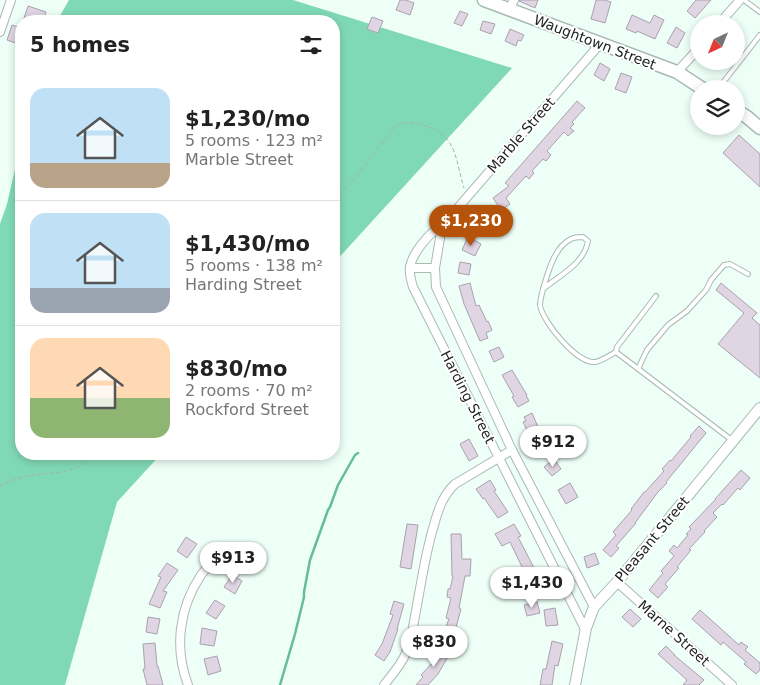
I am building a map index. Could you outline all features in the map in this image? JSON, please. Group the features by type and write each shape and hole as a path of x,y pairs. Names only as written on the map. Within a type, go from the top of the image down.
{"main road":[{"name":"Waughtown Street","path":"484,0 512,5 600,44 677,72 690,80"},
{"path":"745,116 760,128"}],"street":[{"path":"0,32 11,0"},
{"path":"727,15 740,0"},
{"name":"Marble Street","path":"410,268 414,255 436,229 442,226 600,44"},
{"path":"677,72 690,58"},
{"path":"410,268 435,268 442,226"},
{"name":"Harding Street","path":"410,268 409,274 413,287 586,631"},
{"name":"Harding Street","path":"435,268 436,287 512,450 594,607"},
{"name":"Pleasant Street","path":"575,685 586,631 594,607 617,582 760,408"},
{"path":"384,685 406,652 418,604 430,538 443,500 455,484 512,450"},
{"path":"188,685 181,658 182,616 187,601 202,574 224,548"},
{"name":"Marne Street","path":"617,582 732,685"}],"lane":[{"path":"744,0 760,12"},
{"path":"725,80 760,35"},
{"path":"543,289 580,260 587,250 588,241 583,236 573,238 565,243 557,254 543,289 540,304 543,314 556,335 573,353 594,362 616,352 617,347 656,296"},
{"path":"638,369 647,350 668,325 687,311 706,290 711,280 724,265 730,264 748,274"},
{"path":"616,352 733,441"}],"path":[{"path":"340,194 396,127 405,123 415,123 440,132 448,139 464,188 470,194"},
{"path":"0,486 28,476 46,475 70,470 86,460"}],"green space":[{"path":"69,0 293,0 512,68 340,256 340,15 60,15"},
{"path":"15,169 15,460 156,460 117,502 65,685 0,685 0,224"}],"building":[{"path":"400,0 414,3 410,15 396,10"},
{"path":"520,0 538,0 535,8"},
{"path":"596,0 611,2 605,23 591,19"},
{"path":"696,0 711,0 698,15 692,15 687,11"},
{"path":"28,6 46,12 45,15 25,15"},
{"path":"460,11 468,14 462,26 454,23"},
{"path":"632,15 650,23 654,15 664,20 655,39 637,31 636,33 626,29"},
{"path":"372,17 383,21 378,33 367,29"},
{"path":"483,21 495,24 491,34 480,30"},
{"path":"12,25 15,26 15,43 7,40"},
{"path":"676,27 685,33 677,48 667,43"},
{"path":"510,29 524,35 521,41 518,40 516,46 505,41"},
{"path":"600,63 610,69 604,81 594,75"},
{"path":"621,73 632,77 626,93 615,89"},
{"path":"577,101 585,108 572,122 574,124 570,128 574,131 568,136 564,132 547,151 551,155 546,161 543,159 532,171 534,173 529,179 526,176 506,198 510,204 501,210 493,198 509,186 505,183"},
{"path":"739,135 760,154 760,187 723,153"},
{"path":"468,237 481,244 475,256 462,250"},
{"path":"460,262 471,264 469,275 458,273"},
{"path":"470,283 476,306 479,305 492,330 486,333 488,338 480,341 464,304 459,286"},
{"path":"721,283 757,313 752,318 760,325 760,378 718,344 744,313 716,290"},
{"path":"499,347 504,357 494,362 489,351"},
{"path":"512,370 529,401 518,407 502,375"},
{"path":"532,413 548,450 539,455 523,422 526,421 524,417"},
{"path":"699,426 706,433 616,546 619,548 611,557 603,550 616,535 613,532 632,510 644,492 664,471 662,469 671,461"},
{"path":"469,439 478,456 469,461 460,444"},
{"path":"554,459 561,469 552,476 544,467"},
{"path":"741,470 750,478 740,490 738,488 713,513 717,517 689,549 691,550 677,567 679,568 665,584 668,587 658,598 649,590 663,573 661,571 674,556 669,551 674,545 677,548 688,535 686,534 691,529 689,527"},
{"path":"490,480 496,490 494,491 508,512 498,518 476,489"},
{"path":"570,483 578,497 566,504 558,490"},
{"path":"407,524 418,525 411,569 400,567"},
{"path":"514,524 521,536 518,537 547,593 537,598 531,585 535,583 527,569 524,571 510,542 502,546 495,534"},
{"path":"451,534 461,534 462,559 471,559 470,576 465,576 459,608 461,609 452,643 441,639 449,619 446,618 451,598 447,597 453,576"},
{"path":"186,537 197,544 187,558 177,551"},
{"path":"595,553 599,564 587,568 584,557"},
{"path":"167,563 178,570 163,591 167,592 160,608 149,604 161,577 158,576"},
{"path":"232,575 242,581 235,594 224,587"},
{"path":"215,600 225,606 216,619 206,613"},
{"path":"394,601 404,604 390,652 384,661 375,655 382,644 393,615 390,614"},
{"path":"537,602 540,613 527,616 524,605"},
{"path":"555,608 558,625 546,626 544,610"},
{"path":"630,609 641,619 633,627 622,617"},
{"path":"700,610 739,645 741,642 748,647 745,650 760,663 760,670 756,674 744,664 746,662 723,642 721,645 692,619"},
{"path":"148,617 160,619 157,634 146,632"},
{"path":"202,628 217,631 214,646 200,644"},
{"path":"552,641 563,644 558,666 555,665 552,685 540,685 543,669 546,669"},
{"path":"155,643 157,666 163,685 147,685 143,669 145,669 143,644"},
{"path":"666,646 704,680 699,685 683,685 687,680 658,654"},
{"path":"439,649 449,655 438,674 428,685 416,685 423,677 421,675 434,661 432,660"},
{"path":"217,656 221,671 208,675 204,659"}],"waterway":[{"path":"280,685 304,597 310,560 338,485 358,453"}]}
